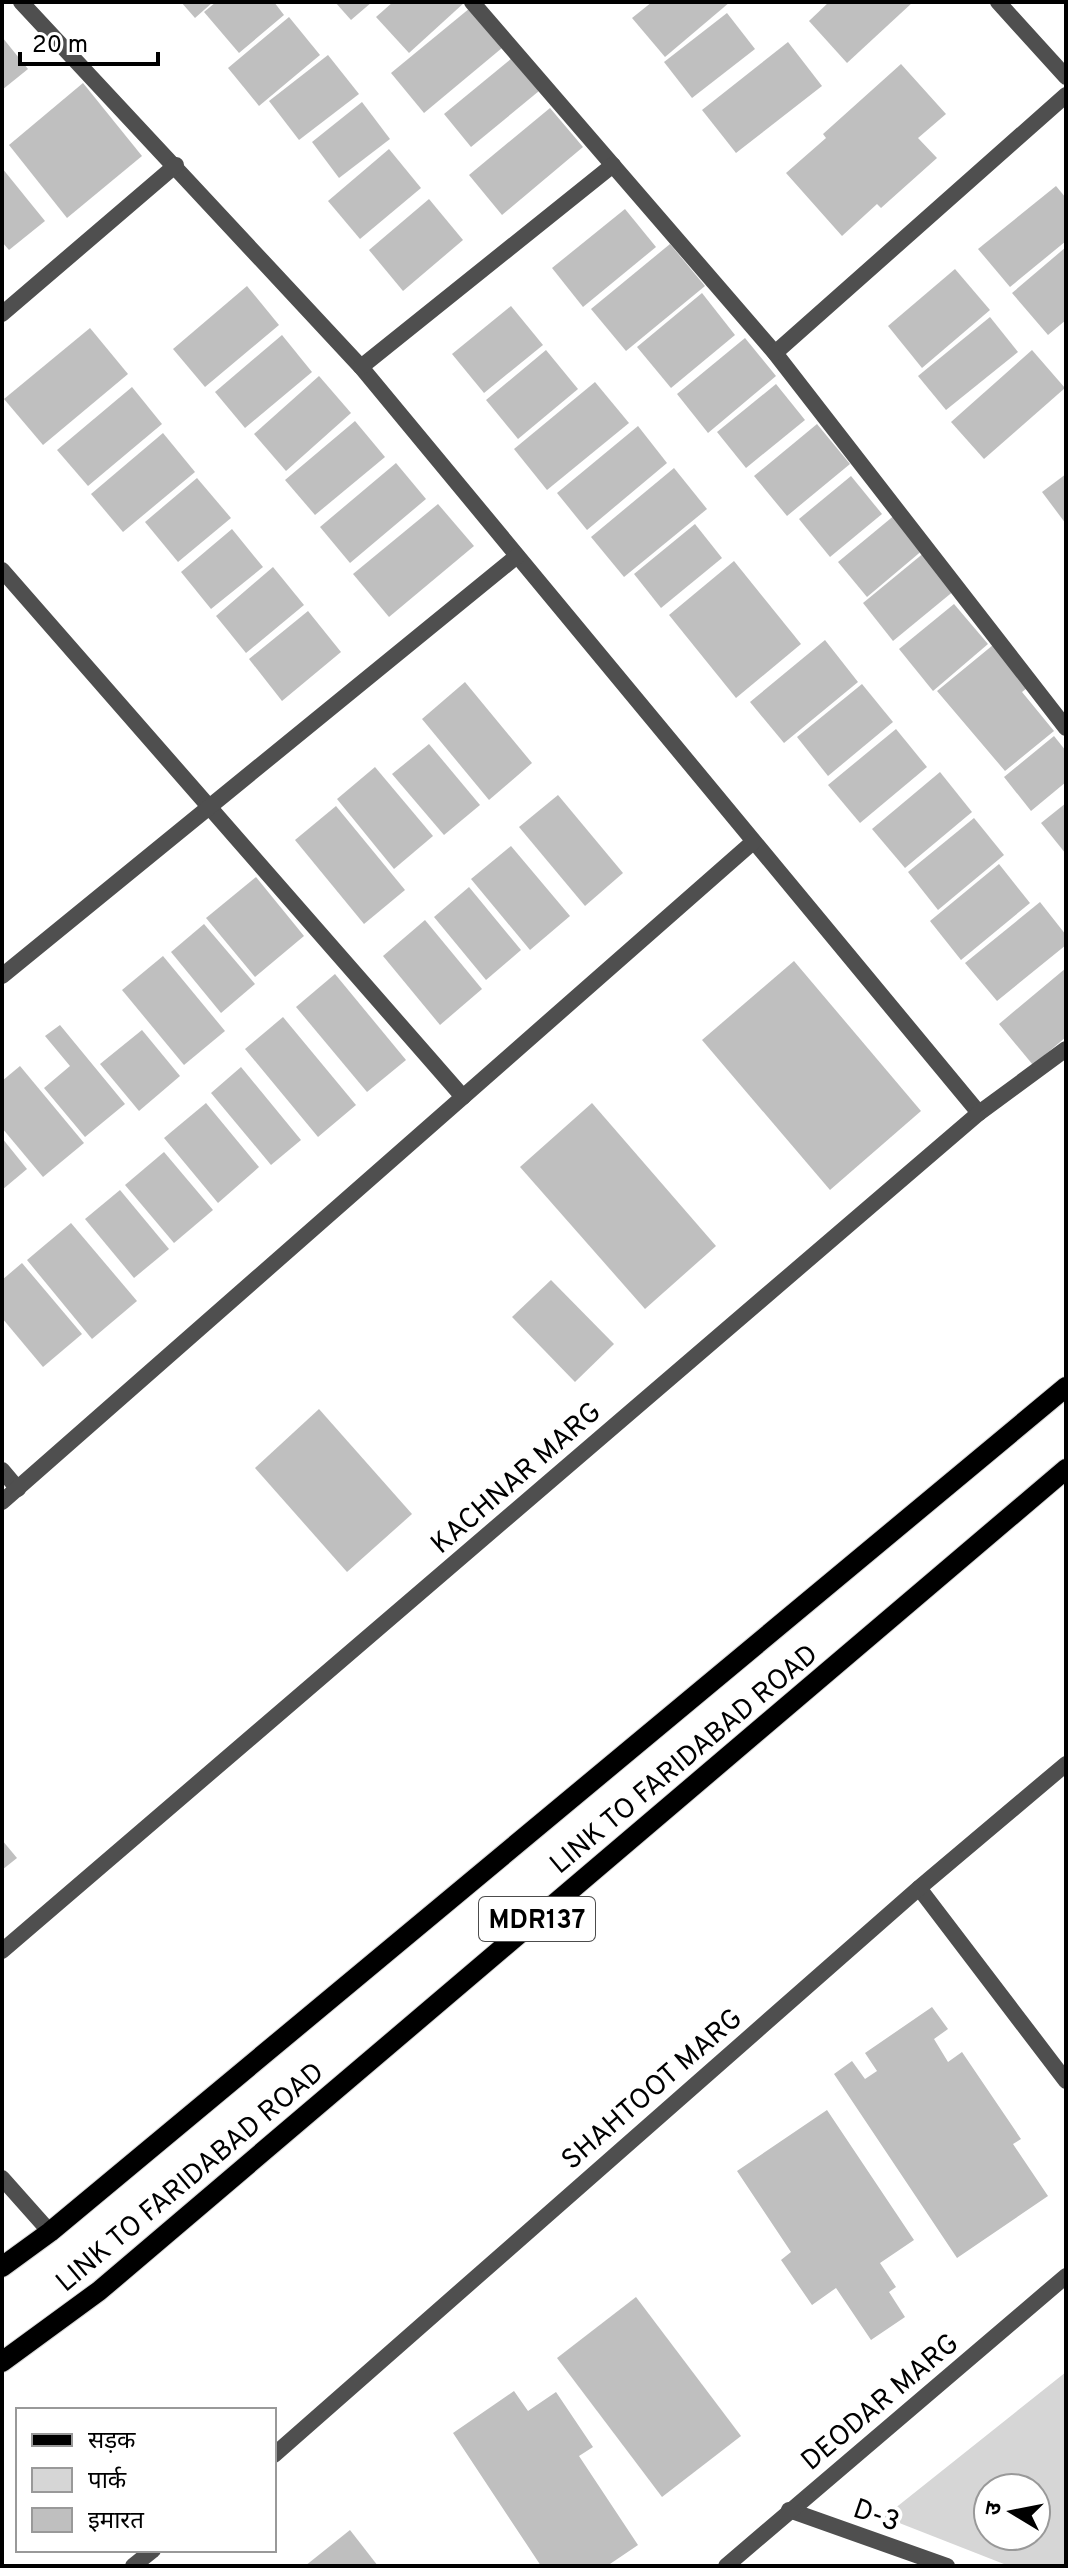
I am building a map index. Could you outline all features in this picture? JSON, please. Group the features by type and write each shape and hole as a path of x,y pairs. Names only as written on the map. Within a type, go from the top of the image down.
{"main road":[{"name":"LINK TO FARIDABAD ROAD","path":"2,2267 50,2232 1066,1387"},
{"name":"LINK TO FARIDABAD ROAD","path":"2,2362 111,2281 1066,1469"}],"street":[{"path":"21,2 361,367 979,1113"},
{"path":"472,2 775,353 1066,728"},
{"path":"998,2 1066,77"},
{"path":"775,353 1066,95"},
{"path":"2,314 176,165"},
{"path":"361,367 613,165"},
{"path":"2,976 517,556"},
{"path":"2,570 463,1097"},
{"path":"2,1502 753,842"},
{"name":"KACHNAR MARG","path":"2,1951 979,1113 1066,1049"},
{"path":"2,1470 18,1489"},
{"name":"SHAHTOOT MARG","path":"276,2453 919,1888 1066,1764"},
{"path":"919,1888 1066,2081"},
{"path":"2,2178 50,2232"},
{"name":"DEODAR MARG","path":"726,2566 1066,2276"},
{"name":"D-3","path":"789,2510 947,2566"},
{"path":"133,2566 150,2552"}],"green space":[{"path":"1066,2372 1066,2566 1009,2566 973,2552 1052,2552 1052,2472 972,2472 972,2551 884,2517"}],"building":[{"path":"181,2 213,2 195,18"},
{"path":"216,2 274,2 284,15 239,53 204,12"},
{"path":"335,2 372,2 351,20"},
{"path":"393,2 465,2 409,53 376,17"},
{"path":"652,2 730,2 665,57 632,18"},
{"path":"829,2 913,2 847,63 809,21"},
{"path":"470,8 502,48 424,113 391,73"},
{"path":"727,13 755,49 692,98 664,62"},
{"path":"289,17 320,55 259,106 228,68"},
{"path":"2,37 28,69 2,90"},
{"path":"788,42 822,86 736,153 702,110"},
{"path":"328,55 359,94 299,140 269,101"},
{"path":"512,58 539,91 471,147 444,114"},
{"path":"901,64 946,114 918,138 937,158 881,208 877,204 842,236 786,173 826,138 823,134"},
{"path":"83,83 142,156 67,218 9,145"},
{"path":"362,102 390,139 339,178 312,142"},
{"path":"550,108 583,147 502,215 469,175"},
{"path":"389,149 421,188 360,239 328,201"},
{"path":"2,168 45,221 9,250 2,242"},
{"path":"1056,186 1066,198 1066,241 1010,287 978,249"},
{"path":"429,199 463,240 403,291 369,250"},
{"path":"625,209 656,247 583,307 552,268"},
{"path":"670,244 705,286 626,351 591,309"},
{"path":"1066,247 1066,320 1048,335 1012,293"},
{"path":"955,269 990,310 922,368 888,326"},
{"path":"247,286 279,325 205,387 173,349"},
{"path":"702,293 735,335 671,388 637,347"},
{"path":"511,306 543,345 484,393 452,354"},
{"path":"990,317 1018,352 946,410 918,376"},
{"path":"90,328 128,374 43,445 4,399"},
{"path":"282,335 312,372 245,428 215,392"},
{"path":"745,338 776,376 708,433 677,394"},
{"path":"546,350 578,389 518,439 486,400"},
{"path":"1032,350 1065,388 984,459 951,422"},
{"path":"319,376 351,413 286,471 254,434"},
{"path":"595,382 629,423 547,490 514,449"},
{"path":"776,384 805,420 746,468 717,432"},
{"path":"132,387 162,424 88,486 57,450"},
{"path":"355,421 385,457 315,515 285,480"},
{"path":"817,424 850,464 787,516 754,476"},
{"path":"638,426 667,463 587,530 557,493"},
{"path":"163,433 195,472 123,532 91,494"},
{"path":"396,463 426,499 350,563 320,527"},
{"path":"674,468 707,509 624,577 591,537"},
{"path":"1066,474 1066,524 1042,492"},
{"path":"851,476 882,514 830,557 799,519"},
{"path":"197,478 231,518 178,562 145,522"},
{"path":"438,504 474,546 389,617 353,574"},
{"path":"896,514 924,549 867,597 838,562"},
{"path":"695,524 722,558 661,608 634,574"},
{"path":"232,529 263,567 211,609 181,572"},
{"path":"925,552 955,590 893,641 863,603"},
{"path":"734,561 801,644 736,698 669,615"},
{"path":"273,567 304,605 246,653 216,616"},
{"path":"954,604 988,644 933,691 899,649"},
{"path":"308,611 341,652 282,701 249,659"},
{"path":"825,640 858,682 784,743 750,702"},
{"path":"993,645 1027,688 1022,692 1054,731 1005,771 937,691"},
{"path":"465,682 532,763 489,800 422,719"},
{"path":"862,684 893,722 828,776 797,737"},
{"path":"896,729 927,767 860,823 828,785"},
{"path":"1054,736 1066,751 1066,782 1031,811 1004,777"},
{"path":"429,744 480,805 444,835 392,774"},
{"path":"375,767 433,836 394,869 337,799"},
{"path":"940,772 972,812 905,868 872,829"},
{"path":"558,795 623,873 585,906 519,827"},
{"path":"1066,803 1066,854 1041,823"},
{"path":"336,806 405,890 364,924 295,840"},
{"path":"974,818 1004,855 938,910 908,872"},
{"path":"511,846 570,916 530,950 471,879"},
{"path":"999,864 1030,903 961,960 930,921"},
{"path":"256,877 304,936 255,977 206,918"},
{"path":"469,887 521,950 486,980 434,917"},
{"path":"1040,902 1066,935 1066,945 997,1001 965,963"},
{"path":"425,920 482,989 440,1025 383,956"},
{"path":"204,924 255,984 221,1013 171,952"},
{"path":"163,956 225,1031 184,1065 122,990"},
{"path":"794,961 921,1111 830,1190 702,1040"},
{"path":"1066,968 1066,1037 1033,1065 999,1024"},
{"path":"335,974 406,1060 367,1092 296,1007"},
{"path":"283,1017 356,1105 318,1137 245,1049"},
{"path":"60,1025 125,1104 85,1137 44,1088 70,1066 45,1036"},
{"path":"142,1030 180,1076 139,1111 100,1064"},
{"path":"20,1066 84,1143 43,1177 2,1128 2,1081"},
{"path":"241,1067 301,1140 271,1165 211,1093"},
{"path":"206,1103 259,1167 218,1203 164,1138"},
{"path":"592,1103 716,1246 645,1309 520,1167"},
{"path":"2,1138 27,1169 2,1190"},
{"path":"164,1152 213,1210 174,1243 125,1185"},
{"path":"120,1190 169,1249 134,1278 85,1219"},
{"path":"71,1223 137,1301 92,1339 27,1260"},
{"path":"22,1263 82,1334 43,1367 2,1318 2,1280"},
{"path":"551,1280 614,1344 575,1382 512,1317"},
{"path":"319,1409 412,1514 347,1572 255,1468"},
{"path":"2,1840 17,1858 2,1870"},
{"path":"932,2007 948,2029 934,2039 948,2062 962,2052 1021,2139 1013,2144 1048,2196 957,2258 834,2074 852,2061 865,2079 877,2071 865,2053"},
{"path":"827,2110 914,2240 880,2263 896,2287 889,2292 905,2317 871,2340 836,2288 812,2305 781,2260 791,2252 737,2171"},
{"path":"636,2297 741,2436 662,2497 557,2358"},
{"path":"514,2391 528,2411 556,2392 593,2447 579,2456 638,2545 607,2566 541,2566 453,2433"},
{"path":"350,2530 378,2566 305,2566"}]}
